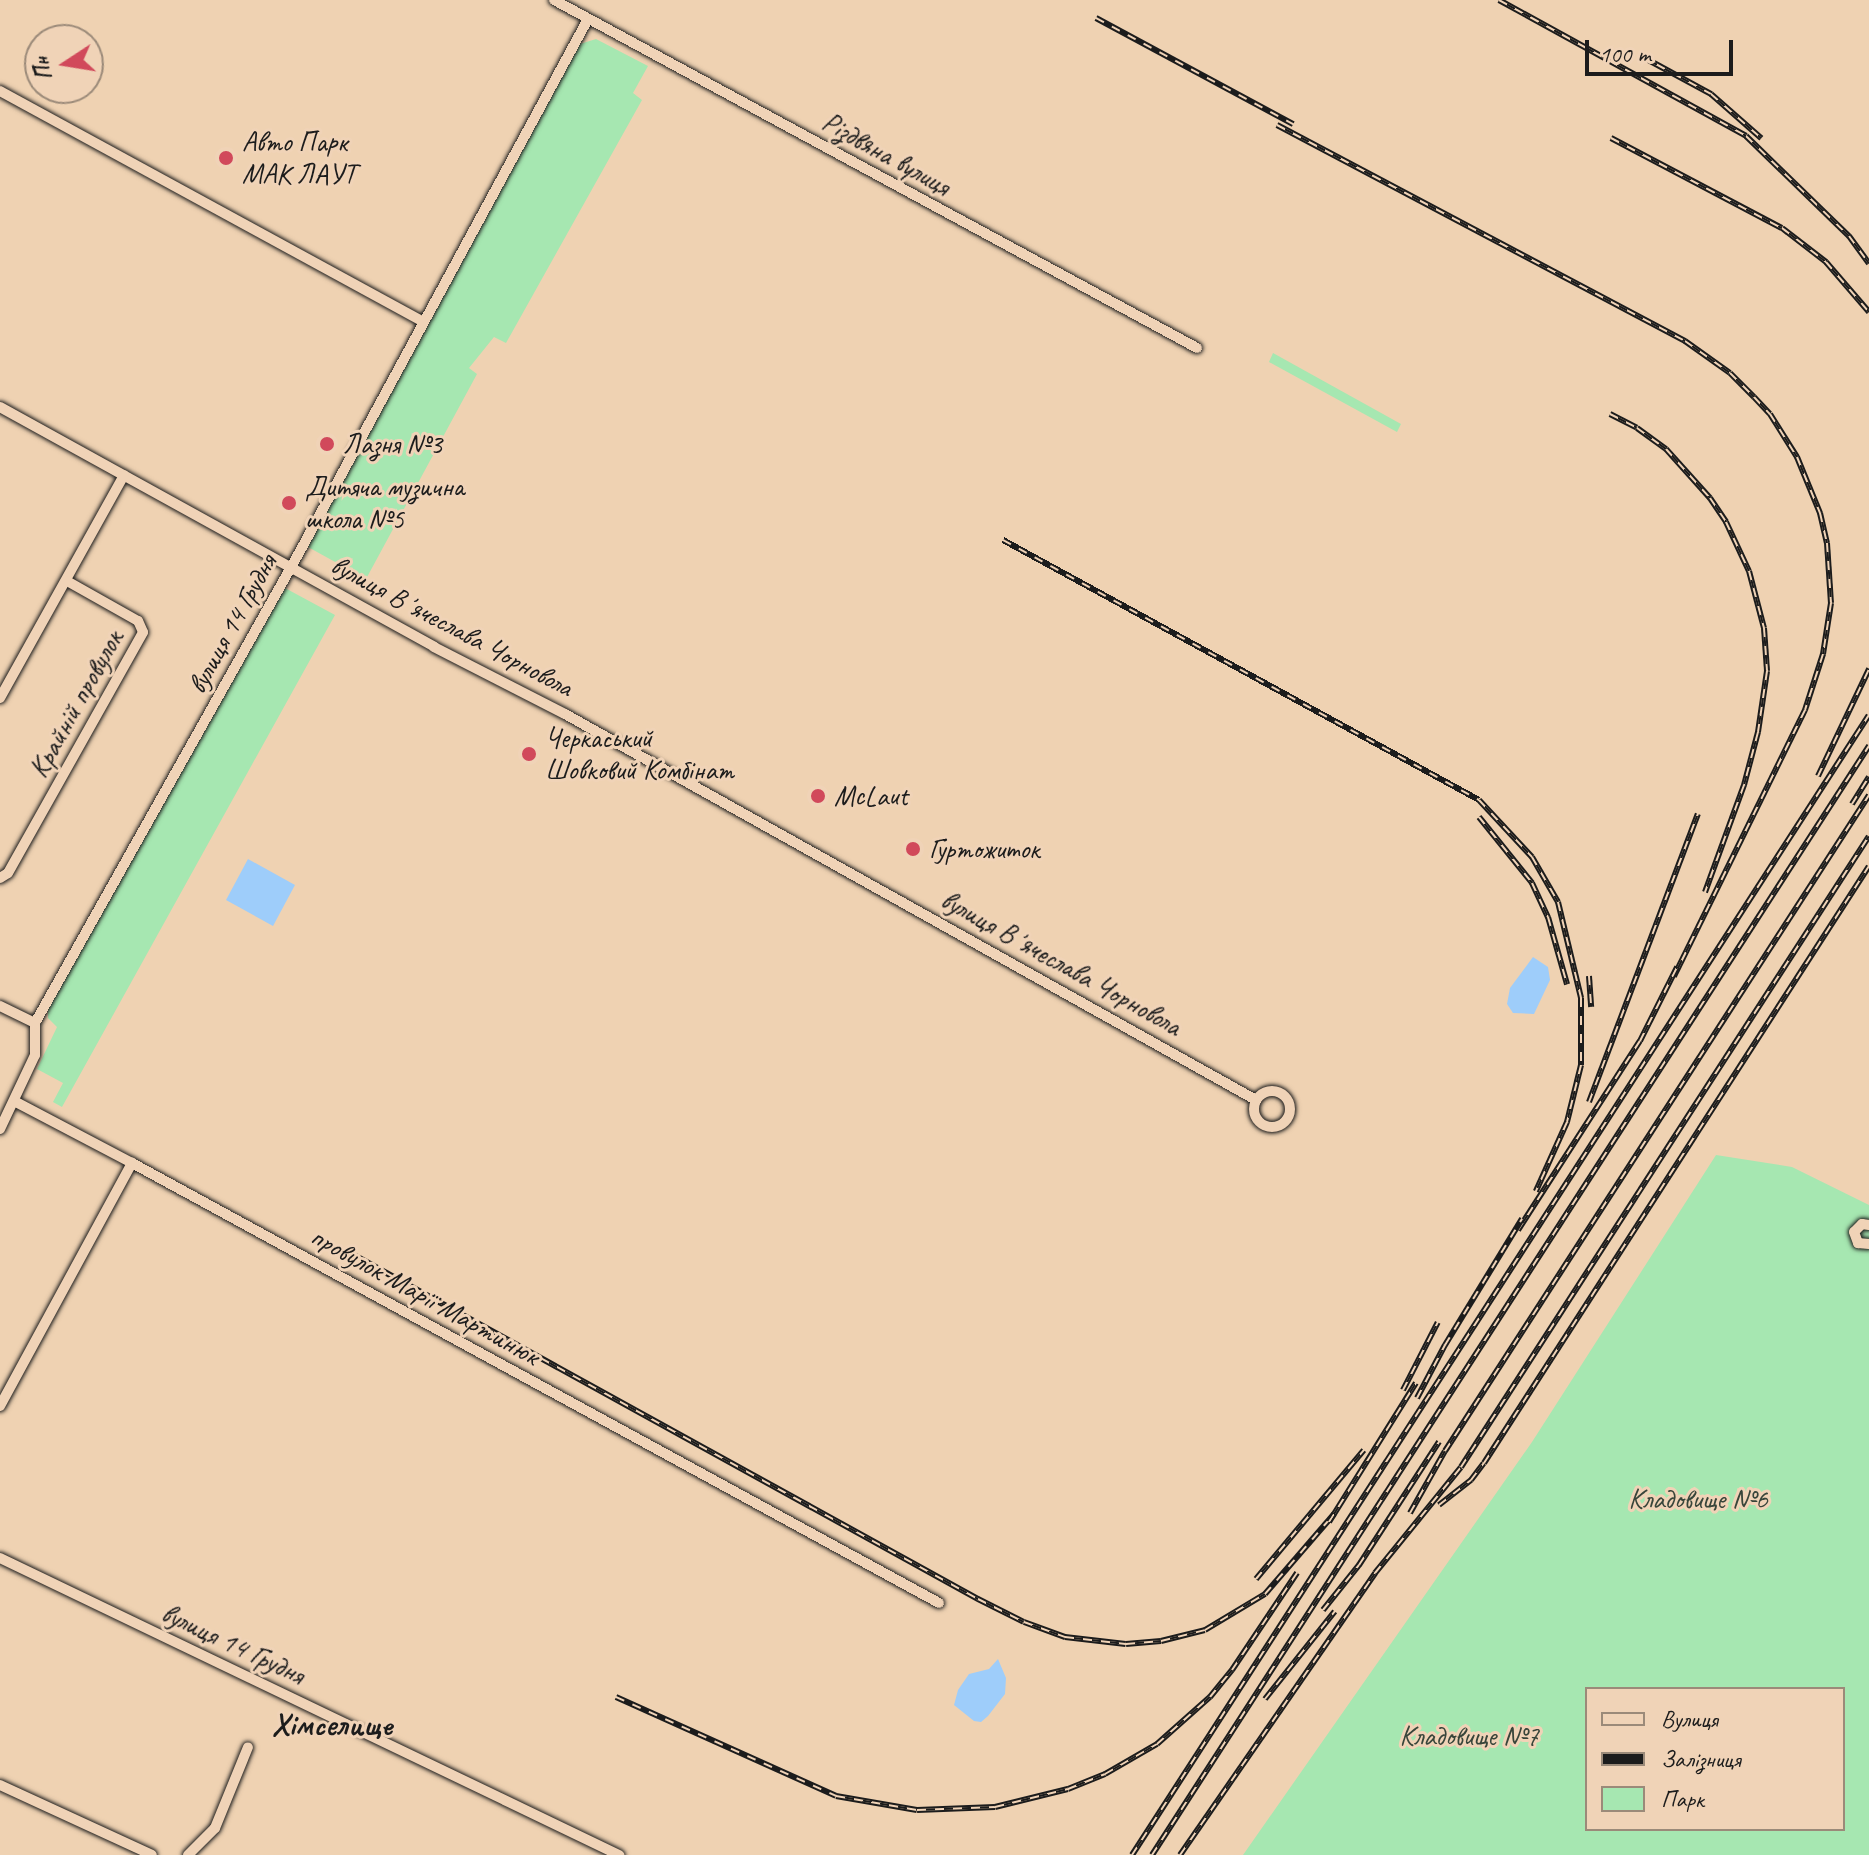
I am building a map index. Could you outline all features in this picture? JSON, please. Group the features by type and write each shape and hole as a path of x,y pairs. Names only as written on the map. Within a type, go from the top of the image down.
{"street":[{"name":"Різдвяна вулиця","path":"554,0 1197,348"},
{"name":"вулиця 14 Грудня","path":"0,1129 35,1055 35,1023 291,567 588,19"},
{"path":"0,91 423,322"},
{"name":"вулиця Вʼячеслава Чорновола","path":"0,407 565,714 1256,1100"},
{"path":"0,698 124,475"},
{"name":"Крайній провулок","path":"0,878 8,873 143,632 138,621 67,581"},
{"path":"0,1006 35,1023"},
{"name":"провулок Марії Мартинюк","path":"14,1101 939,1603"},
{"path":"0,1406 132,1163"},
{"path":"1869,1225 1862,1224 1854,1232 1858,1243 1869,1244"},
{"name":"вулиця 14 Грудня","path":"0,1558 619,1855"},
{"path":"188,1855 215,1828 248,1747"},
{"path":"0,1785 152,1855"}],"green space":[{"path":"596,39 648,66 633,93 642,100 506,343 494,337 469,368 477,374 366,579 308,547 580,44"},
{"path":"1273,353 1401,424 1397,432 1269,362"},
{"path":"285,588 335,615 62,1107 53,1102 63,1083 37,1069 57,1027 48,1018 48,1009"},
{"name":"Кладовище №6","path":"1716,1155 1792,1167 1869,1205 1869,1855 1243,1855 1532,1442"}],"water":[{"path":"248,859 295,885 273,926 226,900"},
{"path":"1533,957 1548,967 1550,980 1534,1014 1513,1013 1507,1004 1510,988"},
{"path":"998,1659 1006,1678 1005,1694 988,1716 981,1722 974,1721 954,1705 958,1690 969,1674 989,1669"}],"railway":[{"path":"1499,0 1746,136 1849,236 1869,264"},
{"path":"1096,18 1293,124"},
{"path":"1641,56 1711,94 1761,138"},
{"path":"1277,125 1685,341 1730,373 1754,397 1770,414 1797,457 1820,513 1827,543 1831,603 1823,654 1805,710 1674,976"},
{"path":"1611,138 1782,228 1826,262 1869,312"},
{"path":"1610,414 1637,428 1666,449 1710,498 1726,522 1749,571 1764,628 1767,671 1758,732 1744,785 1705,892"},
{"path":"1003,540 1479,800 1532,857 1558,902 1581,998 1581,1065 1567,1122 1536,1191"},
{"path":"1818,776 1869,669"},
{"path":"1132,1855 1869,715"},
{"path":"1152,1855 1869,746"},
{"path":"1852,804 1869,777"},
{"path":"1410,1513 1445,1451 1869,795"},
{"path":"1589,1102 1698,814"},
{"path":"1479,817 1532,883 1548,917 1567,984"},
{"path":"1180,1855 1375,1573 1461,1467 1869,836"},
{"path":"1439,1505 1471,1480 1484,1463 1869,866"},
{"path":"1518,1230 1640,1041 1677,967"},
{"path":"1589,976 1591,1007"},
{"path":"1417,1398 1445,1345 1522,1219"},
{"path":"352,1254 978,1599 1024,1622 1065,1637 1126,1644 1161,1641 1205,1630 1265,1594 1334,1514"},
{"path":"1403,1390 1438,1322"},
{"path":"1329,1522 1416,1383"},
{"path":"1323,1610 1359,1565 1439,1442"},
{"path":"1256,1579 1364,1450"},
{"path":"616,1697 836,1796 917,1810 995,1807 1068,1789 1105,1774 1157,1744 1210,1697 1232,1670 1297,1573"},
{"path":"1265,1699 1335,1611"}],"place":[{"name":"Авто Парк МАК ЛАУТ","path":"226,158"},
{"name":"Лазня №3","path":"327,444"},
{"name":"Дитяча музична школа №5","path":"289,503"},
{"name":"Черкаський Шовковий Комбінат","path":"529,754"},
{"name":"McLaut","path":"818,796"},
{"name":"Гуртожиток","path":"913,849"}],"district":[{"name":"Хімселище","path":"332,1725"}],"park label":[{"name":"Кладовище №7","path":"1469,1736"}]}
